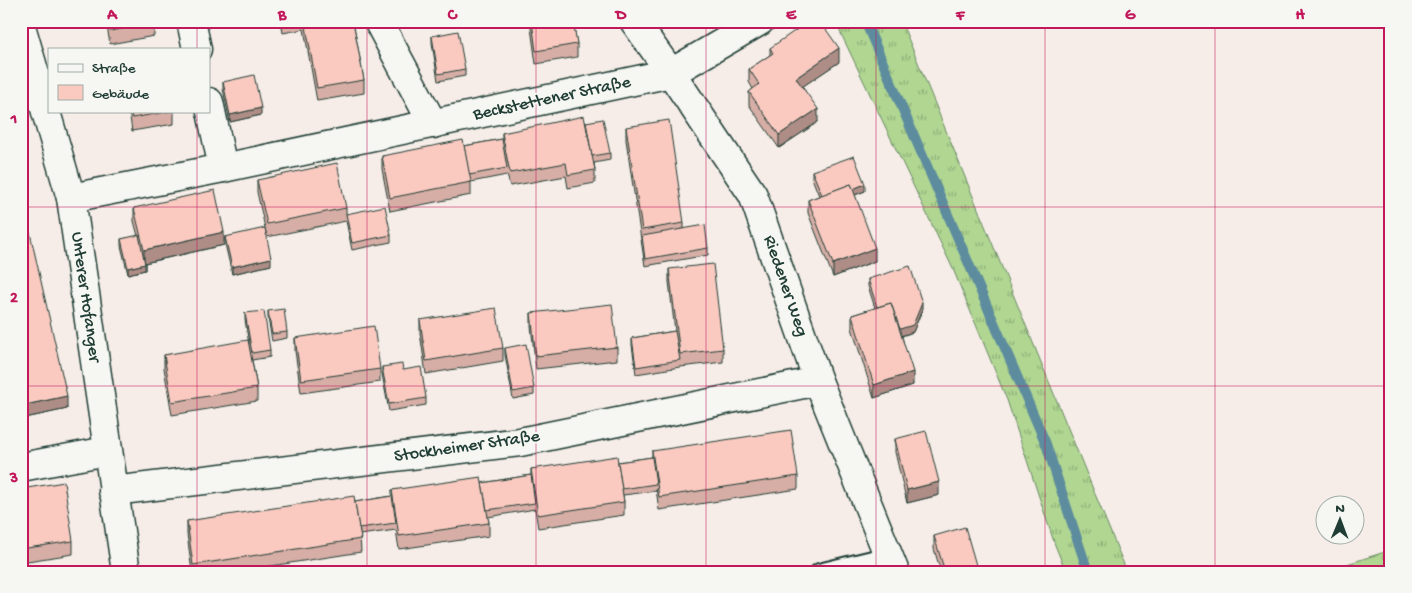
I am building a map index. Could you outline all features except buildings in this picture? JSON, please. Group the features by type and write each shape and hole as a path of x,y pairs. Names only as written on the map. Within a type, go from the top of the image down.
{"street":[{"path":"191,21 197,48"},
{"path":"378,21 433,124"},
{"name":"Riedener Weg","path":"634,21 753,195 818,381 892,563"},
{"name":"Beckstettener Straße","path":"71,198 223,168 671,73 760,21"},
{"name":"Unterer Hofanger","path":"21,26 71,198 126,572"},
{"path":"210,107 223,168"},
{"name":"Stockheimer Straße","path":"113,491 520,442 818,381"},
{"path":"21,468 107,451"}],"lane":[{"path":"819,572 892,563"}],"green space":[{"path":"835,21 901,21 1127,572 1066,572 1055,545 1007,400 953,269"},
{"path":"1391,550 1391,572 1322,572"}],"waterway":[{"path":"865,21 1046,444 1088,572"}]}
